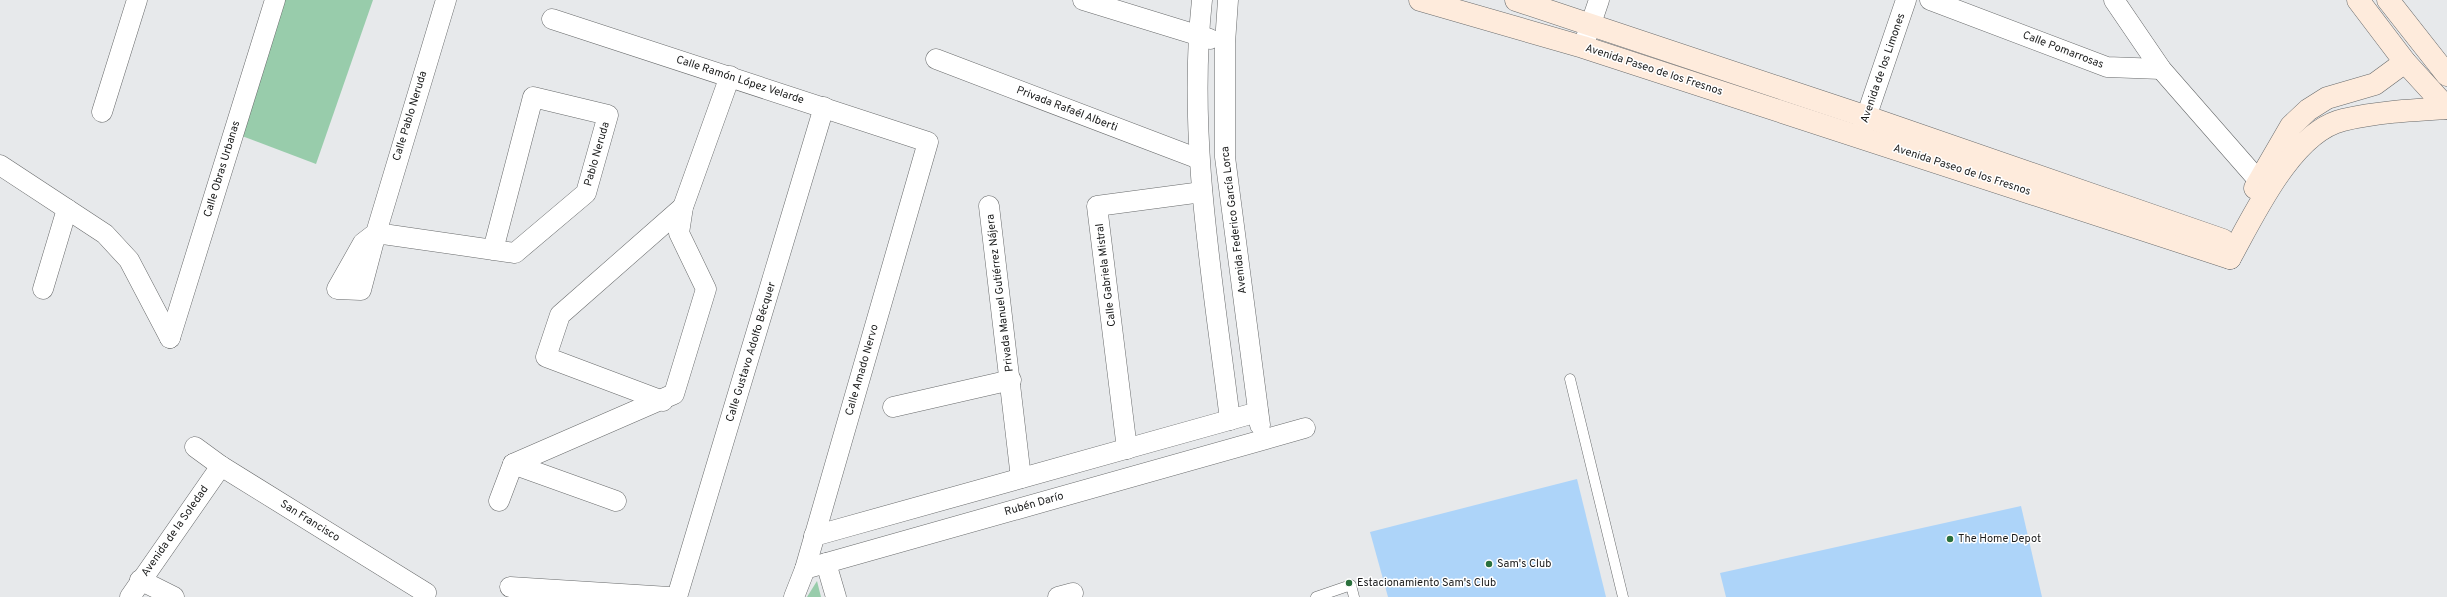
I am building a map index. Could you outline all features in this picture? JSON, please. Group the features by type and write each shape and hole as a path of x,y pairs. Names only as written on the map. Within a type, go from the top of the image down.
{"street":[{"path":"102,112 137,0"},
{"name":"Calle Obras Urbanas","path":"67,209 105,234 129,260 170,338 275,0"},
{"name":"Calle Pablo Neruda","path":"376,233 446,0"},
{"path":"1084,0 1198,36 1225,42"},
{"path":"1202,0 1198,36 1199,159 1230,420"},
{"name":"Avenida Federico García Lorca","path":"1228,0 1225,42 1225,157 1262,439"},
{"name":"Avenida Paseo de los Fresnos","path":"1420,0 1463,6 1584,47 1864,127"},
{"name":"Avenida Paseo de los Fresnos","path":"1516,0 1590,25 1864,127 2226,249"},
{"path":"1584,47 1599,0"},
{"name":"Avenida de los Limones","path":"1864,127 1906,0"},
{"path":"2114,0 2161,69 2258,181"},
{"path":"2358,0 2405,62 2447,108"},
{"path":"2388,0 2447,75"},
{"name":"Calle Pomarrosas","path":"1938,1 2107,66 2161,69"},
{"name":"Calle Ramón López Velarde","path":"552,20 730,76 928,142"},
{"name":"Privada Rafaél Alberti","path":"936,59 1199,159"},
{"path":"2226,249 2258,181 2291,126 2308,110 2328,98 2375,84 2405,62"},
{"path":"499,501 513,464 663,401 674,394 706,289 679,233 683,207 730,76"},
{"name":"Pablo Neruda","path":"376,233 492,250 515,253 586,193 608,115 533,97 492,250"},
{"name":"Calle Gustavo Adolfo Bécquer","path":"677,597 824,107"},
{"path":"2226,249 2270,187 2301,147 2320,130 2342,120 2447,108"},
{"name":"Calle Amado Nervo","path":"794,597 805,569 928,142"},
{"path":"0,165 67,209 43,289"},
{"name":"Calle Gabriela Mistral","path":"1127,449 1097,206 1202,192"},
{"name":"Privada Manuel Gutiérrez Nájera","path":"989,206 1021,478"},
{"path":"663,401 546,357 560,315 683,207"},
{"path":"893,407 1010,380"},
{"path":"814,536 1258,412"},
{"name":"Rubén Darío","path":"805,569 1305,428"},
{"name":"San Francisco","path":"195,447 221,466 426,595"},
{"path":"513,464 616,502"},
{"name":"Avenida de la Soledad","path":"130,597 140,580 221,466"},
{"path":"826,563 836,597"},
{"path":"140,580 174,597"},
{"path":"510,587 668,597"}],"lane":[{"path":"1570,379 1623,597"},
{"path":"1316,597 1351,585 1354,597"}],"green space":[{"path":"279,0 373,0 316,164 234,133"},
{"path":"817,581 821,597 807,597"}],"building":[{"name":"Sam's Club","path":"1577,479 1606,597 1388,597 1370,532"},
{"name":"The Home Depot","path":"2021,506 2042,597 1726,597 1720,573"}],"place":[{"name":"The Home Depot","path":"1950,539"},
{"name":"Sam's Club","path":"1489,564"},
{"name":"Estacionamiento Sam's Club","path":"1349,583"}]}
